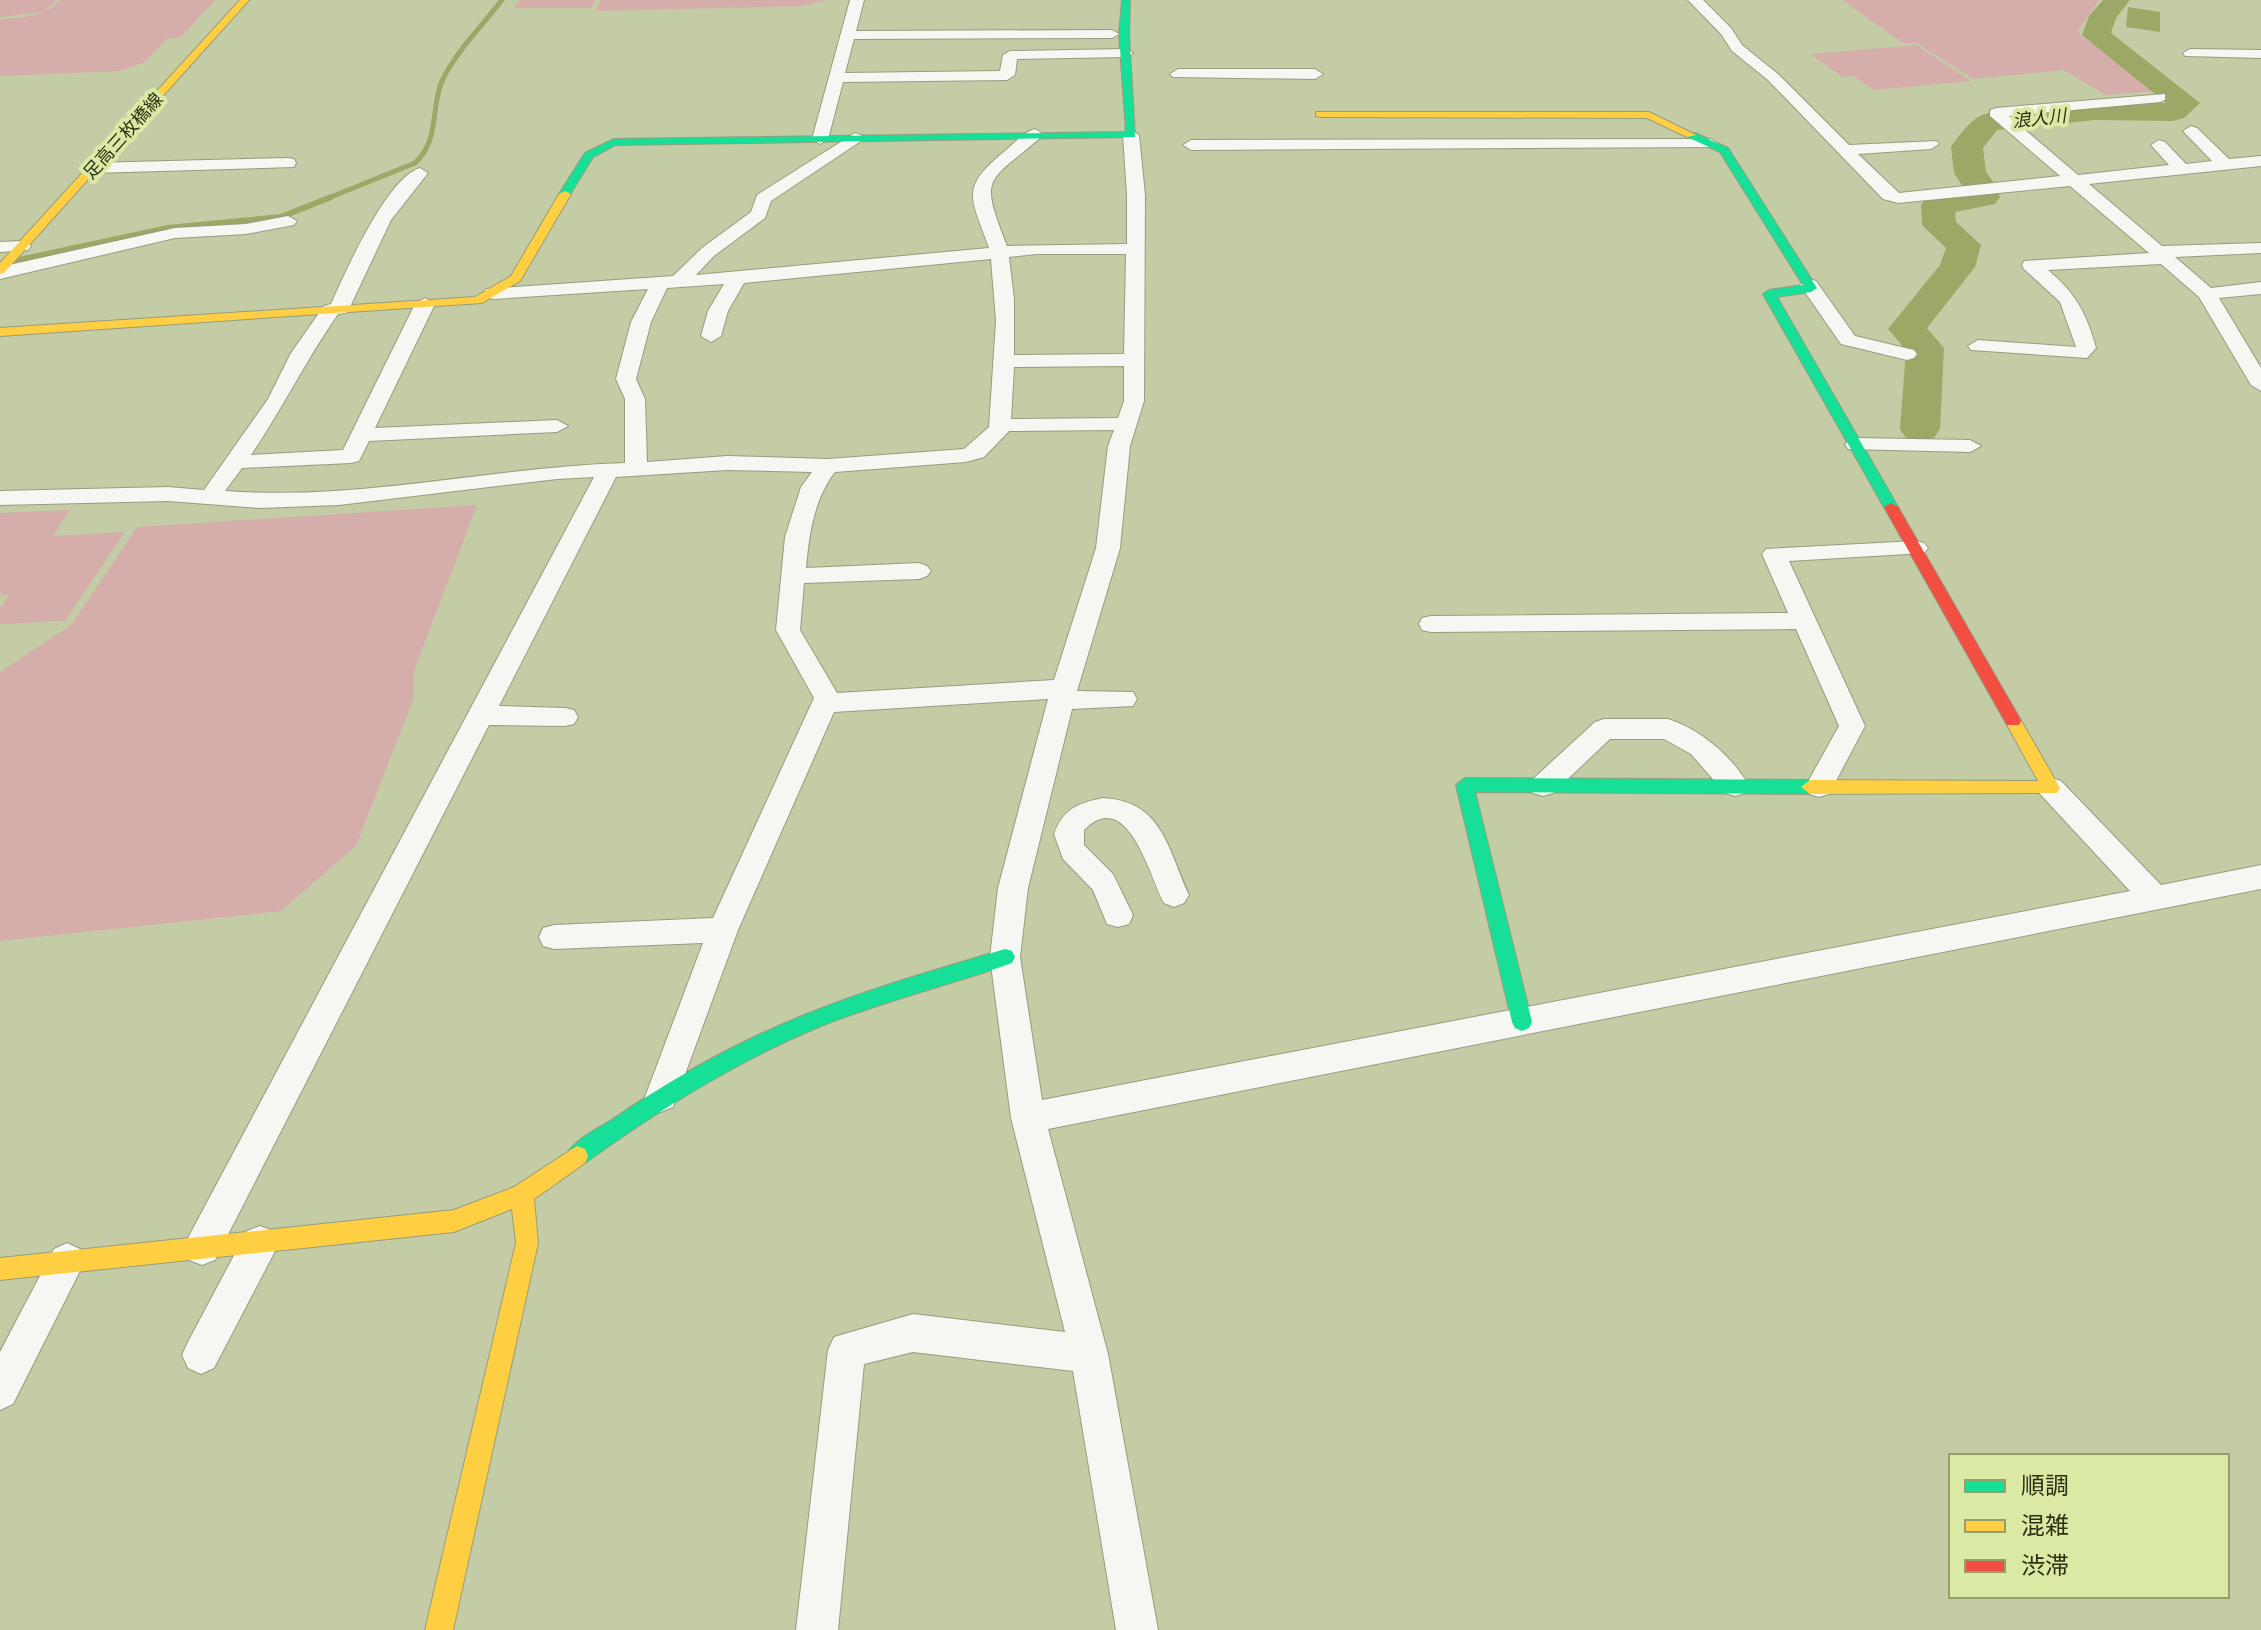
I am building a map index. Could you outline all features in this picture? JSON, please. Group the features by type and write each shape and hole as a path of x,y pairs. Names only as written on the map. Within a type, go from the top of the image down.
{"street":[{"name":"足高三枚橋線","path":"0,272 9,250 92,168 245,0"},
{"path":"820,139 857,0"},
{"path":"1126,0 1125,43 1136,249 1134,401 1119,446 1108,548 1063,694 1013,888 1005,957 1028,1118 1089,1354 1137,1630"},
{"path":"1695,0 1726,31 1737,48 1773,77 1889,195 1898,198 2261,161"},
{"path":"849,35 1125,43"},
{"path":"837,78 1007,75 1010,55 1125,43"},
{"path":"2190,53 2260,44"},
{"path":"1178,74 1315,74"},
{"path":"2160,97 1996,113 2207,294 2261,385"},
{"path":"1320,114 1649,115 1724,150 1809,285 1848,340 1907,354"},
{"path":"2191,131 2225,165"},
{"path":"0,498 168,494 260,501 339,498 557,472 727,463 828,466 976,452 1000,429 1007,311 999,252 986,221 981,193 983,180 1035,134"},
{"path":"0,332 478,300 516,278 587,155 596,147 614,142 1131,135"},
{"path":"202,1248 482,715 622,470 635,399 626,379 641,322 669,282 759,214 763,199 855,138"},
{"path":"1191,145 1711,144"},
{"path":"1843,150 1931,144"},
{"path":"2159,145 2183,170"},
{"path":"92,168 288,163"},
{"path":"210,497 278,399 301,353 335,309 369,240 397,194 420,173"},
{"path":"0,272 175,233 246,229 288,221"},
{"path":"1978,346 2080,354 2086,348 2078,312 2068,296 2031,265 2261,248"},
{"path":"493,293 737,278 1036,249 1136,249"},
{"path":"711,336 718,311 737,278"},
{"path":"1809,285 1811,288 1769,294 2051,788 2155,898"},
{"path":"2207,294 2256,293"},
{"path":"235,462 351,456 425,304"},
{"path":"2221,321 2261,347"},
{"path":"1003,361 1134,360"},
{"path":"1000,425 1127,424"},
{"path":"248,442 557,426"},
{"path":"1856,444 1970,446"},
{"path":"661,1097 723,930 827,698 788,630 797,537 812,487 828,466"},
{"path":"1819,787 1852,726 1774,554 1916,548"},
{"path":"793,576 919,571"},
{"path":"1431,624 1805,621"},
{"path":"825,703 1063,694 1124,699"},
{"path":"482,715 565,717"},
{"path":"1543,786 1604,729 1668,729 1700,747 1735,786"},
{"path":"1522,1022 1465,785 2051,788"},
{"path":"1118,915 1104,883 1080,860 1068,843 1070,831 1082,814 1100,807 1123,811 1141,823 1174,895"},
{"path":"1028,1118 2261,877"},
{"path":"554,937 723,930"},
{"path":"0,1269 454,1221 522,1194 661,1097 785,1032 865,1000 1005,957"},
{"path":"439,1630 527,1243 522,1194"},
{"path":"201,1355 260,1243"},
{"path":"0,1391 67,1261"},
{"path":"817,1630 847,1350 913,1333 1089,1354"}],"shaded area":[{"path":"0,0 57,0 43,12 0,17"},
{"path":"61,0 215,0 181,37 167,39 145,62 119,71 0,76 0,19 33,16"},
{"path":"520,0 596,0 591,8 514,8"},
{"path":"601,0 826,0 803,6 595,11"},
{"path":"1842,0 2099,0 2077,32 2154,91 2106,95 2064,70 1973,79 1917,43 1903,43"},
{"path":"2128,7 2160,12 2160,32 2126,27"},
{"path":"1916,45 1971,81 1873,90 1854,76 1842,77 1811,54"},
{"path":"477,505 414,671 414,697 356,846 281,911 0,941 0,672 71,625 137,527"},
{"path":"70,510 53,536 125,532 65,621 0,624 0,607 9,595 0,594 0,513"}],"waterway":[{"path":"326,199 415,163 423,154 431,135 442,81 462,49 502,0"},
{"name":"浪人川","path":"1920,429 1925,348 1907,329 1957,267 1964,245 1939,225 1938,205 1983,197 1980,186 1970,173 1967,147 1988,122 2095,111 2173,112 2185,103 2096,35 2103,16 2117,0"},
{"path":"326,199 331,197"},
{"path":"0,264 168,228 281,217 326,199"}],"traffic: fast":[{"path":"565,194 589,155 614,142 1131,135 1124,34 1126,0"},
{"path":"1691,135 1724,150 1811,288 1769,294 1891,507"},
{"path":"1522,1022 1465,785 1810,787"},
{"path":"577,1156 678,1089 758,1045 867,1000 1005,957"}],"traffic: slow":[{"path":"0,270 245,0"},
{"path":"1320,114 1649,115 1691,135"},
{"path":"0,332 478,300 516,278 565,194"},
{"path":"1810,787 2051,788 2013,721"},
{"path":"0,1269 454,1221 522,1194 577,1156"},
{"path":"439,1630 527,1243 522,1194"}],"traffic: jam":[{"path":"1891,507 2013,721"}]}
